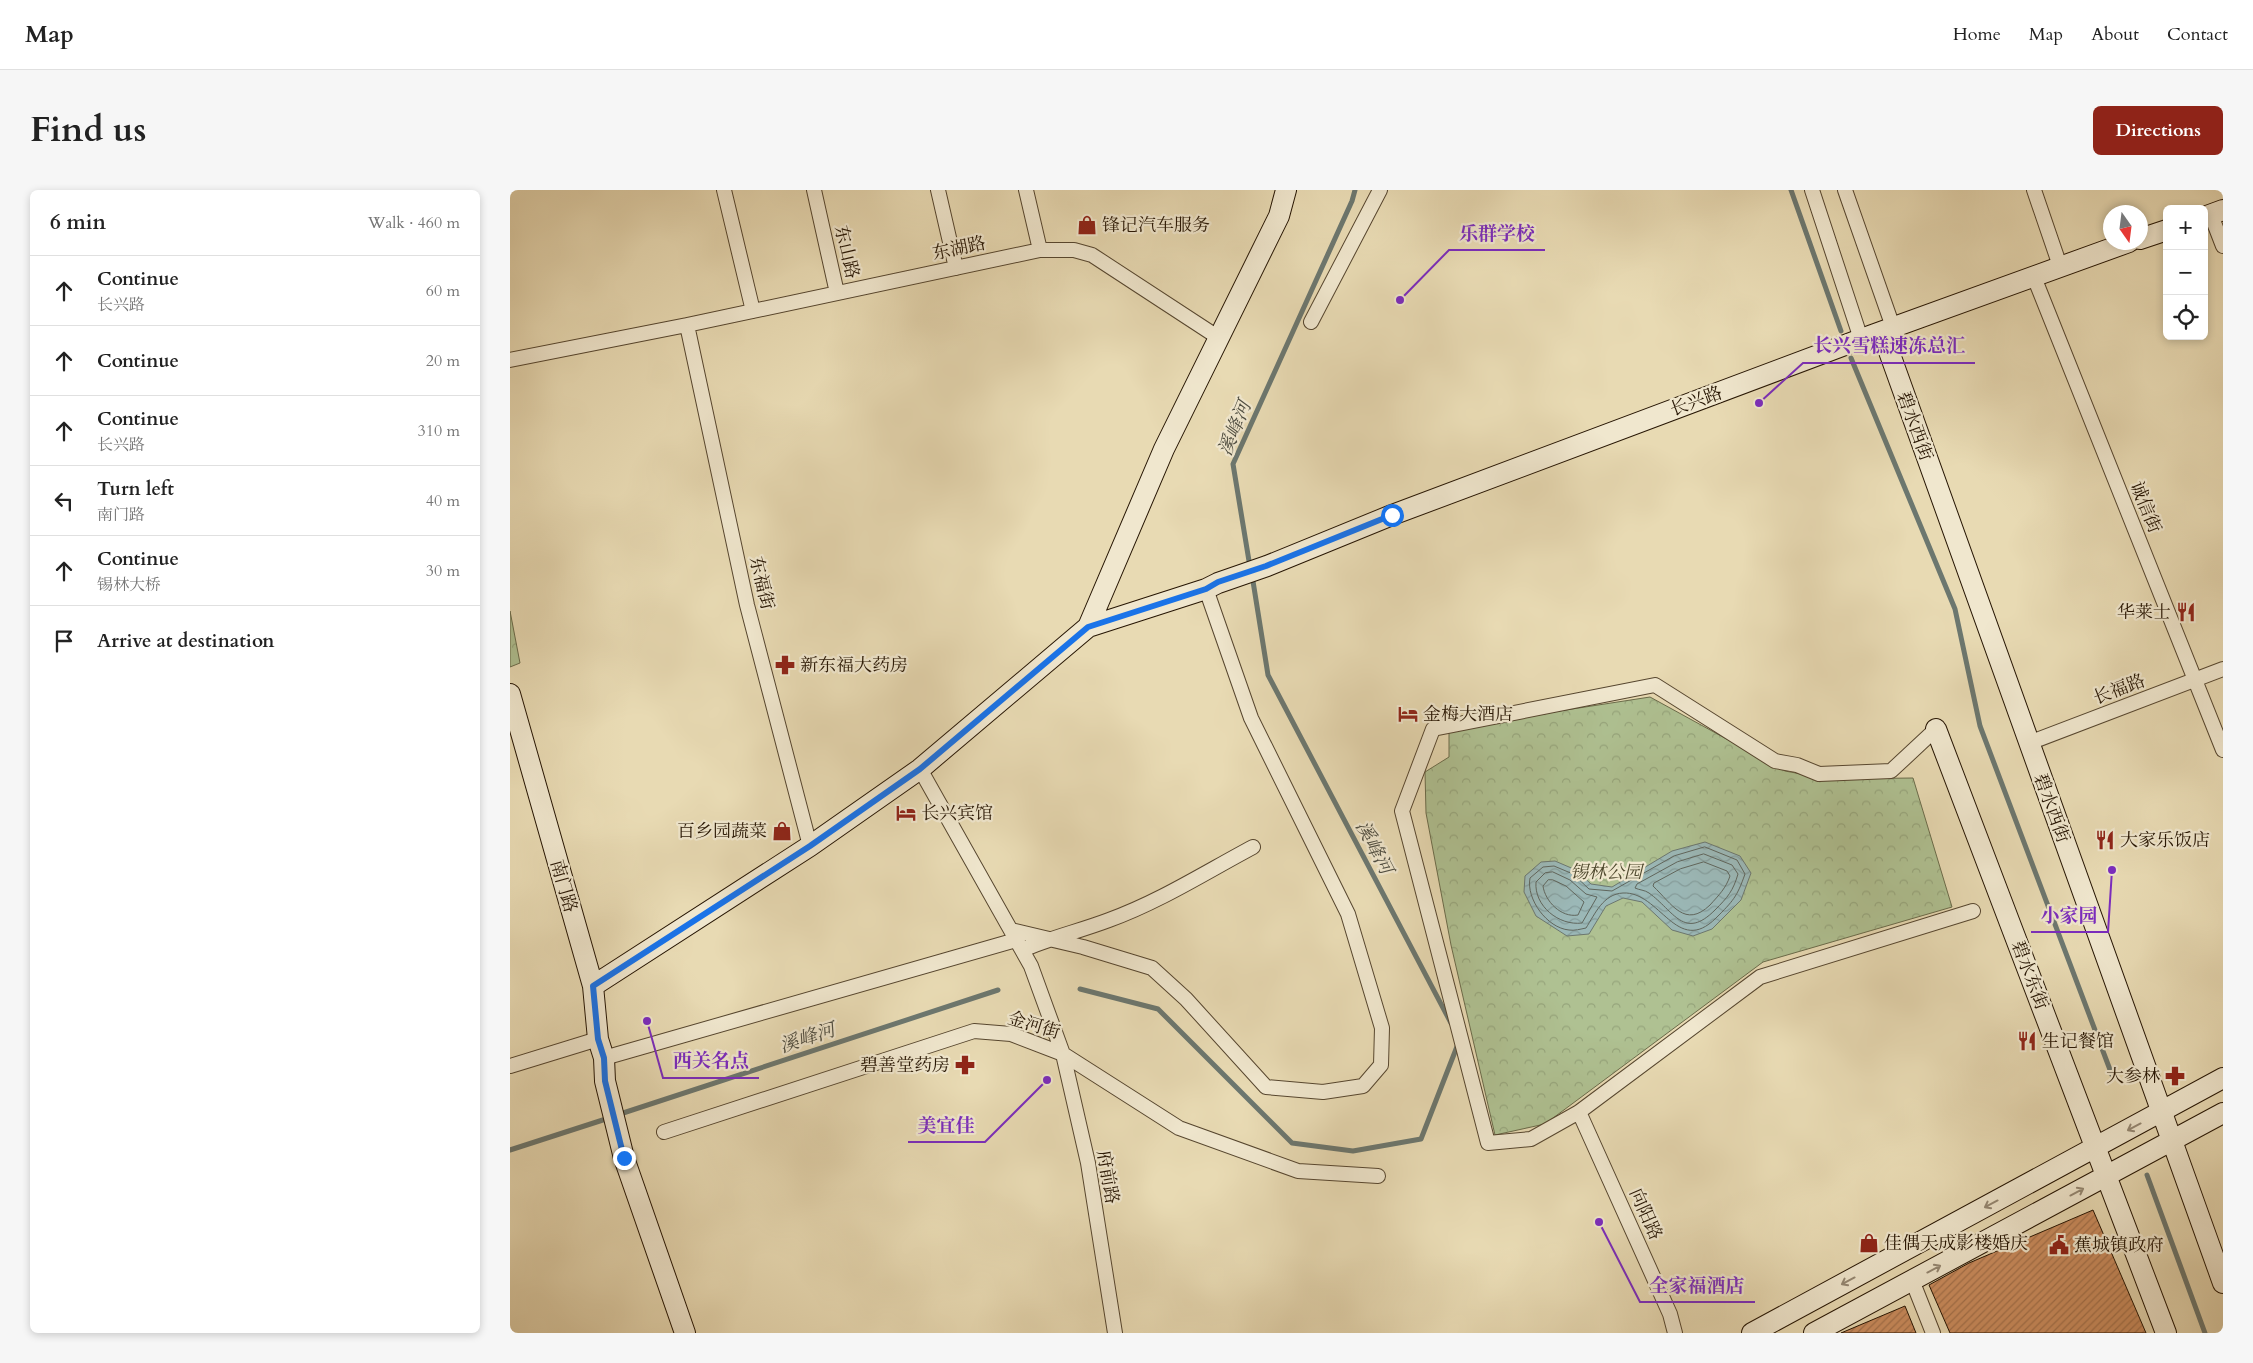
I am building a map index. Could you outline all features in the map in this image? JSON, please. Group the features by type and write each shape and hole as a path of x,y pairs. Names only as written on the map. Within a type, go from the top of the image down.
{"street":[{"path":"724,190 753,311"},
{"name":"东山路","path":"814,190 837,293"},
{"path":"938,190 956,268"},
{"path":"1026,190 1040,250"},
{"path":"1088,627 1164,449 1279,216 1286,190"},
{"path":"1311,322 1380,190"},
{"path":"1812,190 1861,339"},
{"path":"1845,190 1887,329"},
{"path":"2034,190 2060,266"},
{"path":"2213,214 2223,246"},
{"path":"2148,236 2163,231"},
{"name":"东湖路","path":"510,360 687,325 1040,250 1074,250 1092,256 1219,338"},
{"name":"长兴路","path":"1212,586 1392,515 1887,329 2106,250"},
{"name":"诚信街","path":"2034,277 2223,750"},
{"name":"东福街","path":"687,325 747,605 810,846"},
{"name":"碧水西街","path":"1887,329 2029,743 2223,1283"},
{"path":"593,986 810,846 920,769 1088,627 1212,586 1251,718 1348,914 1382,1028 1381,1065 1363,1086 1323,1092 1266,1088 1186,999 1152,968 1048,939 1016,940"},
{"name":"长福路","path":"2029,743 2223,669"},
{"path":"1936,729 1891,770 1819,774 1797,765 1774,761 1656,685 1432,729 1402,811 1488,1143 1531,1139 1579,1112 1760,978 1973,911"},
{"name":"南门路","path":"510,696 593,986 605,1081 624,1158 685,1333"},
{"name":"碧水东街","path":"1936,729 2166,1333"},
{"path":"920,769 1016,940"},
{"path":"510,1066 601,1049 1016,940 1048,939 1109,920 1158,898 1253,847"},
{"name":"府前路","path":"1016,940 1030,966 1063,1054 1088,1163 1115,1333"},
{"name":"金河街","path":"664,1132 974,1031 1011,1034 1063,1054 1179,1128 1298,1171 1378,1176"},
{"path":"1752,1333 2223,1078"},
{"name":"向阳路","path":"1579,1112 1670,1314 1675,1333"},
{"path":"1814,1333 2223,1113"},
{"path":"1912,1280 1933,1333"}],"green space":[{"path":"510,611 520,663 510,667"},
{"name":"锡林公园","path":"1650,697 1785,771 1828,779 1913,778 1952,907 1763,962 1545,1124 1495,1135 1451,945 1426,813 1425,772 1449,757 1449,728"}],"water":[{"path":"1705,842 1740,856 1751,873 1741,900 1712,929 1693,936 1672,930 1642,902 1623,898 1606,906 1589,934 1567,936 1536,916 1524,892 1525,876 1541,862 1555,861 1576,870 1591,884 1612,887 1672,851"}],"building":[{"name":"蕉城镇政府","path":"2093,1210 2146,1333 1950,1333 1929,1285 1969,1263"},
{"path":"1905,1306 1916,1333 1841,1333"}],"waterway":[{"name":"溪峰河","path":"1250,567 1233,464 1352,201 1355,190"},
{"path":"1791,190 1841,331"},
{"path":"1851,358 1955,609 1980,726 2112,1075"},
{"name":"溪峰河","path":"1252,575 1268,675 1451,1023"},
{"name":"溪峰河","path":"1080,989 1158,1009 1292,1143 1353,1151 1421,1139 1458,1044"},
{"name":"溪峰河","path":"617,1115 998,990"},
{"name":"溪峰河","path":"510,1150 609,1118"},
{"path":"2147,1175 2205,1333"}],"place":[{"name":"锋记汽车服务","path":"1087,225"},
{"name":"乐群学校","path":"1400,300"},
{"name":"长兴雪糕速冻总汇","path":"1759,403"},
{"name":"华莱士","path":"2186,612"},
{"name":"新东福大药房","path":"785,665"},
{"name":"金梅大酒店","path":"1408,714"},
{"name":"长兴宾馆","path":"906,813"},
{"name":"百乡园蔬菜","path":"782,831"},
{"name":"大家乐饭店","path":"2105,840"},
{"name":"小家园","path":"2112,870"},
{"name":"西关名点","path":"647,1021"},
{"name":"生记餐馆","path":"2027,1041"},
{"name":"碧善堂药房","path":"965,1065"},
{"name":"大参林","path":"2175,1076"},
{"name":"美宜佳","path":"1047,1080"},
{"name":"全家福酒店","path":"1599,1222"},
{"name":"佳偶天成影楼婚庆","path":"1869,1243"},
{"name":"蕉城镇政府","path":"2059,1245"}],"route":[{"path":"624,1158 605,1081 604,1058 598,1039 593,986 810,846 920,769 1088,627 1206,589 1218,582 1266,566 1392,515"}]}
